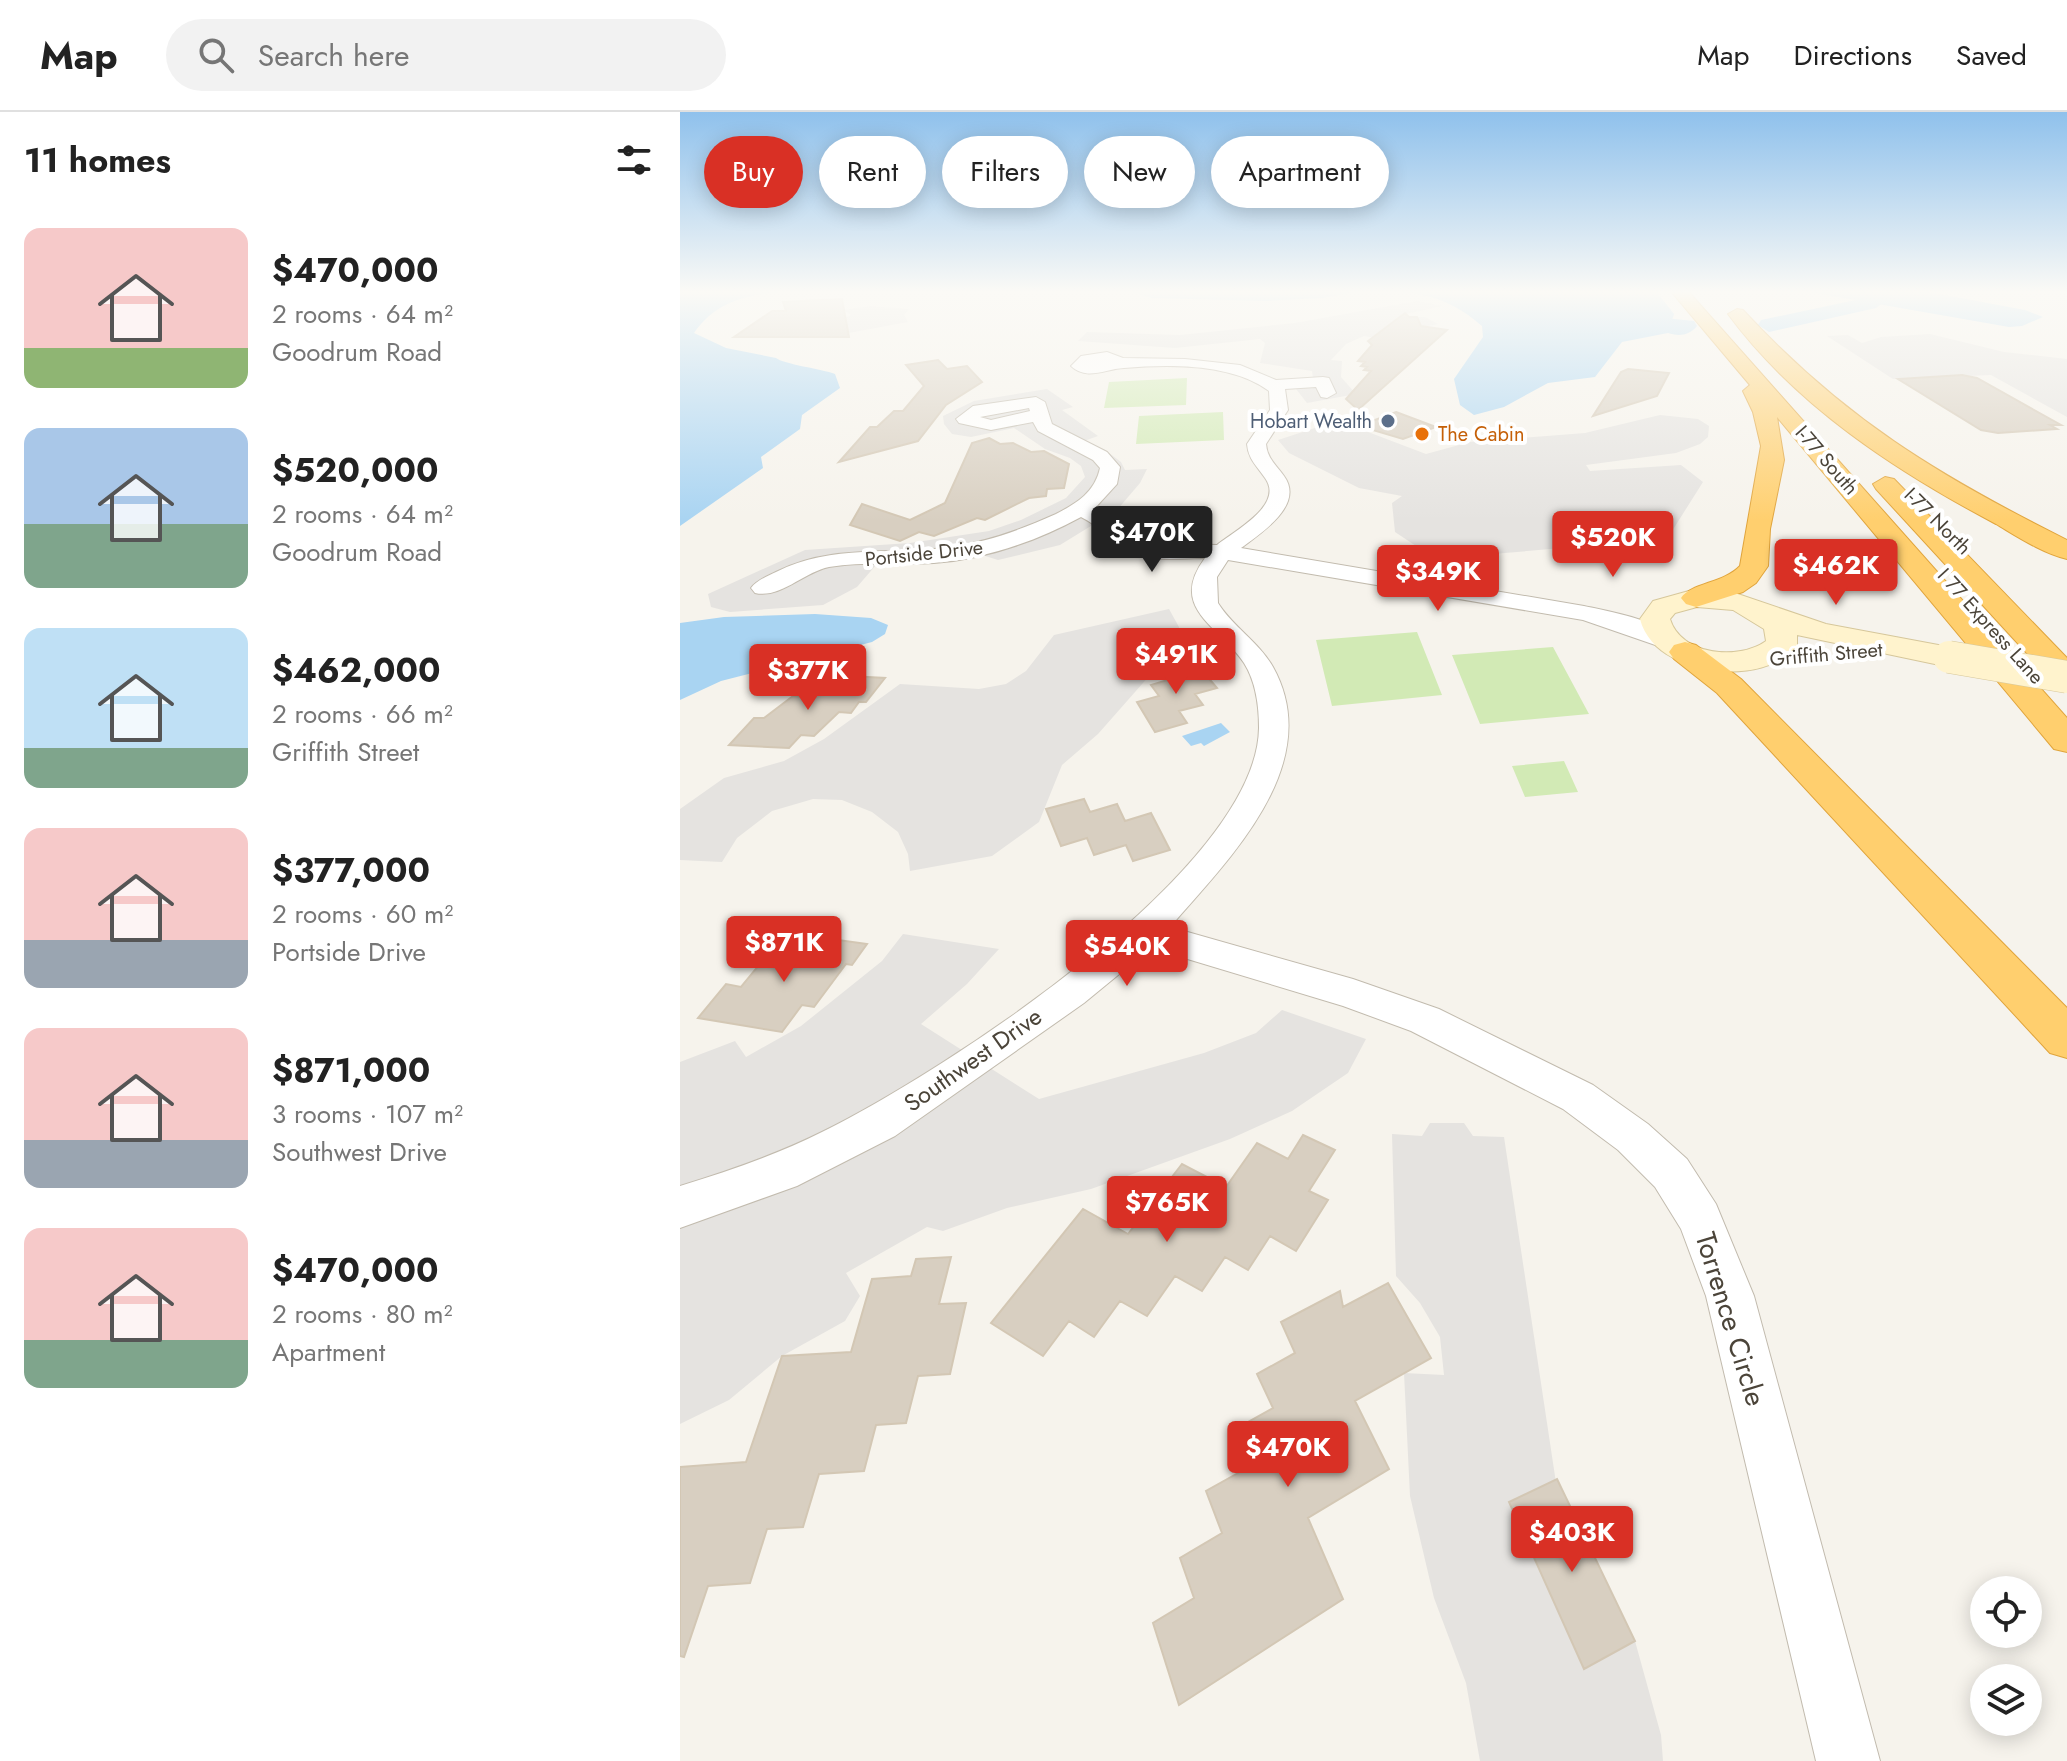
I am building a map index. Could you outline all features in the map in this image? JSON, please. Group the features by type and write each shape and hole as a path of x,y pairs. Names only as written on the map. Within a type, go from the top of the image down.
{"highway":[{"path":"1684,600 1737,584 1754,567 1757,527 1775,460 1766,415 1738,367"},
{"name":"I-77 South","path":"1746,367 2067,741"},
{"name":"I 77 Express Lane","path":"1758,367 2067,713"},
{"name":"I 77 Express Lane","path":"1779,367 2067,677"},
{"path":"1787,367 1808,389 1939,483 2067,551"},
{"name":"I-77 North","path":"1808,389 2067,654"},
{"path":"1674,646 1729,686 2067,1039"}],"main road":[{"name":"Griffith Street","path":"1684,600 1737,602 1805,628 1895,649 2067,677"},
{"path":"1674,646 1654,626 1655,619 1684,600"},
{"path":"1756,660 1776,651 1783,639 1778,624 1761,611"},
{"name":"Griffith Street","path":"1674,646 1713,660 1756,660 1810,652 1895,649"}],"street":[{"path":"1219,367 1245,372 1273,385 1325,387 1323,367"},
{"path":"1228,546 1270,511 1280,491 1279,479 1261,459 1257,446 1260,434 1280,408 1280,396 1273,385"},
{"name":"Portside Drive","path":"763,588 826,561 954,554 999,544 1081,509 1106,484 1110,467 1100,456 1044,427 1039,415"},
{"path":"1081,509 1118,529 1146,528"},
{"path":"1177,528 1228,546 1584,613 1630,625 1674,646"},
{"path":"1118,529 1125,541 1145,550 1228,546 1427,570 1589,601 1684,600"},
{"name":"Southwest Drive","path":"680,1207 779,1173 840,1145 912,1104 1103,970 1144,933 1235,829 1254,799 1272,749 1273,722 1261,668 1252,653 1213,616 1206,602 1205,578 1228,546"},
{"name":"Torrence Circle","path":"1144,933 1353,994 1425,1020 1578,1097 1633,1137 1671,1173 1700,1219 1730,1296 1848,1761"}],"green space":[{"path":"1187,378 1186,405 1104,408 1109,382"},
{"path":"1223,412 1224,440 1136,444 1139,416"},
{"path":"1417,632 1442,695 1332,706 1316,640"},
{"path":"1553,647 1589,714 1480,724 1452,655"},
{"path":"1564,761 1578,792 1525,797 1512,766"}],"shaded area":[{"path":"1286,367 1342,367 1341,377 1356,394 1307,403 1289,380 1313,378 1312,371"},
{"path":"1875,367 2067,367 2067,417 1991,375 1893,379"},
{"path":"1047,389 1073,407 1062,410 1098,436 1084,441 1105,450 1121,462 1125,470 1147,469 1140,483 1117,510 1060,545 998,560 979,554 876,565 857,587 823,605 730,612 711,607 708,594 805,550 910,543 989,531 1021,520 1066,498 1085,477 1081,466 1070,458 1045,449 1014,428 971,437 952,434 944,424 943,416 974,401"},
{"path":"1660,415 1698,419 1709,426 1708,437 1700,444 1676,453 1586,465 1590,471 1681,465 1703,482 1667,539 1493,554 1419,548 1395,532 1392,503 1402,496 1359,488 1289,453 1278,440 1324,425 1347,424 1426,454 1470,442 1585,433"},
{"path":"1169,609 1179,627 1180,641 1098,734 1062,765 1039,822 992,856 910,871 908,854 898,832 872,812 842,800 813,799 772,811 737,838 722,862 680,860 680,809 724,778 784,761 824,739 900,684 979,689 1006,684 1026,671 1054,635"},
{"path":"903,934 999,949 967,984 921,1024 1039,1099 1204,1053 1256,1033 1282,1010 1366,1039 1348,1073 1292,1111 1230,1139 1091,1189 1007,1208 943,1231 927,1227 846,1273 860,1296 845,1321 782,1356 729,1400 680,1424 680,1062 735,1041 746,1057 801,1026 882,961"},
{"path":"1430,1123 1464,1123 1473,1136 1504,1137 1584,1669 1635,1641 1661,1735 1663,1761 1480,1761 1466,1683 1434,1598 1410,1496 1404,1373 1444,1375 1440,1337 1420,1303 1396,1276 1392,1134 1422,1136"}],"water":[{"path":"680,367 806,367 835,374 840,388 802,415 800,429 761,457 763,468 680,526"},
{"path":"1462,367 1603,367 1595,377 1548,383 1504,407 1474,415 1460,405 1454,379"},
{"path":"815,614 871,618 888,625 885,634 872,642 721,681 680,700 680,623 724,617"},
{"path":"1221,723 1230,732 1204,746 1201,743 1191,746 1182,736"}],"building":[{"path":"908,367 968,367 982,382 946,405 918,441 839,462 870,427 877,427 894,411 903,411 924,386"},
{"path":"1367,367 1406,367 1358,410 1346,399 1371,371 1364,370"},
{"path":"1628,369 1669,373 1657,396 1593,416 1621,372"},
{"path":"1962,375 1977,378 2061,425 2050,425 2057,429 1998,433 1981,430 1898,379"},
{"path":"1396,412 1436,427 1403,439 1359,426"},
{"path":"989,438 1000,444 1013,443 1031,452 1044,451 1069,464 1064,488 1047,489 1046,496 1029,498 985,520 977,518 934,536 919,532 900,541 850,525 862,504 910,520 945,503 972,443"},
{"path":"1193,660 1217,688 1195,694 1203,705 1179,711 1187,723 1155,732 1137,702 1159,696 1151,685 1171,679 1163,668"},
{"path":"828,675 885,678 866,702 859,702 851,713 839,712 814,736 801,735 789,748 729,745 754,718 764,718 793,696 805,697"},
{"path":"1084,799 1090,812 1117,804 1125,821 1151,813 1170,850 1133,861 1126,845 1094,855 1087,838 1061,846 1046,809"},
{"path":"795,934 867,944 852,965 846,964 814,1007 802,1005 782,1032 698,1018 726,984 741,987 764,959 774,960"},
{"path":"1303,1135 1335,1150 1309,1191 1328,1200 1296,1251 1270,1236 1248,1270 1225,1257 1202,1291 1175,1276 1147,1316 1120,1301 1094,1337 1069,1321 1043,1356 991,1323 1083,1209 1128,1234 1182,1164 1226,1187 1257,1143 1288,1159"},
{"path":"951,1257 939,1304 966,1303 950,1374 918,1376 906,1423 876,1425 864,1471 819,1474 803,1527 767,1529 750,1583 708,1586 684,1657 680,1656 680,1467 746,1462 782,1356 851,1352 872,1279 911,1276 916,1259"},
{"path":"1388,1283 1431,1358 1355,1401 1389,1469 1308,1518 1343,1599 1179,1705 1153,1623 1194,1598 1180,1558 1222,1533 1206,1491 1247,1468 1232,1431 1273,1408 1257,1374 1295,1353 1281,1322 1340,1291 1343,1307"},
{"path":"1557,1479 1635,1641 1584,1669 1509,1502"}],"place":[{"name":"Hobart Wealth","path":"1388,421"},
{"name":"The Cabin","path":"1422,434"}]}
